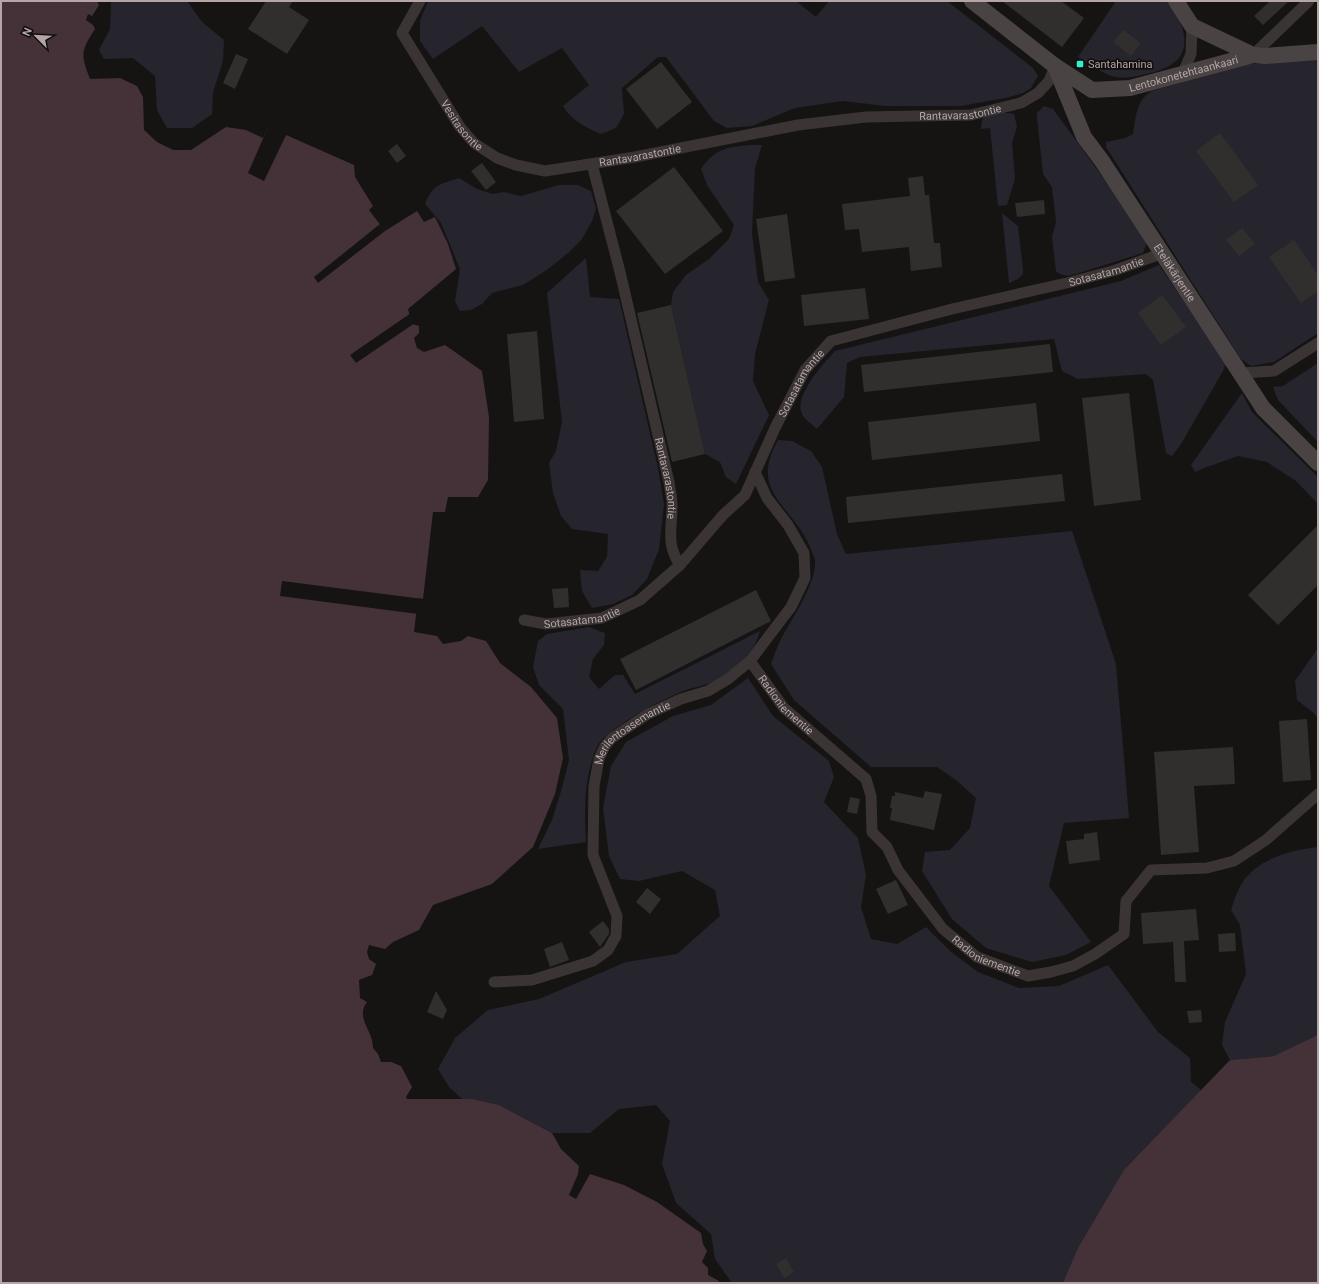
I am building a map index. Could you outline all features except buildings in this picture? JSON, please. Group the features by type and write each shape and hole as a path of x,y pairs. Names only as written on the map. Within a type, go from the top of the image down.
{"street":[{"name":"Vesitasontie","path":"420,1 402,33 460,127 474,143 497,158 516,165 545,171 592,164"},
{"name":"Lentokonetehtaankaari","path":"972,1 1055,66 1092,90 1130,88 1253,55 1265,56 1318,52"},
{"path":"1176,1 1192,26 1253,55 1309,1"},
{"path":"1182,74 1191,54 1192,26"},
{"name":"Rantavarastontie","path":"680,565 674,556 670,536 673,509 669,482 620,272 592,164 798,125 828,121 866,117 971,115 1021,103 1032,97 1049,81 1055,66"},
{"name":"Eteläkärjentie","path":"1055,66 1084,137 1102,161 1163,254 1204,320 1242,373 1263,408 1318,463"},
{"name":"Sotasatamantie","path":"524,620 546,624 602,618 640,600 680,565 723,515 745,495 775,428 806,370 831,341 959,307 1116,270 1163,254"},
{"path":"1242,373 1274,371 1318,343"},
{"name":"Merilentoasemantie","path":"494,982 532,980 593,961 608,950 616,936 617,916 593,855 594,786 599,760 605,746 612,738 648,714 681,699 708,691 728,679 750,661 791,607 805,578 804,553 788,525 767,498 755,472"},
{"name":"Radioniementie","path":"750,661 784,708 866,779 872,796 872,832 887,847 898,870 943,929 977,957 1028,976 1052,972 1073,966 1095,954 1124,934 1126,901 1143,878 1151,870 1207,868 1234,861 1266,840 1318,794"}],"shaded area":[{"path":"1,1 97,1 99,5 92,16 88,14 86,20 93,25 95,29 84,49 85,64 90,79 120,78 137,86 143,97 144,130 157,142 173,150 191,150 226,127 246,130 263,138 268,127 354,165 355,177 373,206 369,210 385,231 417,211 424,222 435,217 448,244 456,269 408,309 412,324 419,326 419,333 414,338 417,348 424,352 445,345 482,371 489,417 488,480 478,497 448,497 445,512 433,512 423,599 418,598 414,632 437,636 443,644 461,641 468,636 486,641 500,663 531,687 557,718 563,758 555,794 533,847 492,884 433,905 419,930 393,942 385,949 369,945 367,952 369,959 376,964 372,975 359,980 360,998 367,1002 363,1013 364,1019 373,1048 378,1054 381,1062 391,1062 401,1066 412,1087 406,1097 407,1099 473,1099 499,1105 552,1133 561,1149 579,1166 578,1174 569,1195 576,1199 590,1174 624,1185 657,1202 701,1233 703,1244 707,1251 702,1262 708,1268 708,1275 719,1281 719,1283 1,1283"},
{"path":"111,1 187,1 202,22 224,40 223,61 213,92 212,114 192,128 167,128 157,110 155,76 133,58 104,59 99,50 110,29"},
{"path":"428,1 796,1 816,17 829,1 947,1 1033,68 1038,76 1031,88 1023,93 1010,97 961,106 885,106 843,101 795,108 752,126 727,128 714,121 666,57 658,57 622,88 624,114 616,128 601,134 575,120 563,106 589,85 562,48 519,72 482,26 433,59 420,41 420,21"},
{"path":"1116,1 1170,1 1182,27 1184,38 1184,48 1180,56 1173,64 1162,70 1139,76 1123,78 1106,74 1078,57"},
{"path":"1318,60 1318,333 1274,362 1251,366 1241,359 1106,147 1106,142 1125,138 1133,134 1136,115 1140,104 1152,91 1244,64"},
{"path":"1044,106 1053,109 1121,202 1147,242 1143,253 1073,275 1063,275 1056,271 1052,237 1056,222 1052,187 1043,174 1037,118 1037,113"},
{"path":"1001,112 1014,114 1017,127 1012,143 1015,179 1007,205 998,206 990,128 981,129 982,120 986,116"},
{"path":"751,145 762,145 755,168 752,233 758,282 769,300 755,354 753,381 769,415 736,484 726,477 720,462 705,454 671,305 673,292 686,275 709,259 729,239 734,225 707,185 701,169 711,157 723,150"},
{"path":"459,178 477,189 493,194 504,192 521,196 559,185 578,185 591,191 596,209 592,221 582,239 547,270 523,285 492,293 482,304 471,310 460,311 455,301 460,269 441,223 425,204 431,192 438,186"},
{"path":"1002,213 1018,226 1023,268 1023,274 1018,279 1009,283"},
{"path":"586,258 590,297 619,299 658,468 664,504 659,549 647,579 632,595 613,604 592,608 582,591 580,570 598,571 607,557 608,534 572,529 561,516 553,493 549,463 556,451 562,422 547,293"},
{"path":"1159,265 1226,363 1223,371 1181,444 1172,456 1166,453 1153,380 1146,374 1078,379 1062,371 1054,339 860,357 847,363 844,397 817,429 802,414 800,407 806,389 817,371 835,351 1121,281"},
{"path":"1318,363 1318,442 1278,400 1273,387 1283,386"},
{"path":"1242,393 1252,412 1318,477 1318,504 1296,481 1267,462 1238,456 1195,472 1191,465"},
{"path":"778,440 792,441 811,451 822,467 837,534 846,554 1072,531 1116,664 1129,818 1064,823 1049,886 1091,942 1066,955 1032,962 986,948 952,919 922,871 925,852 950,850 970,828 976,798 956,780 937,767 871,767 794,700 771,664 781,639 808,590 815,570 814,558 802,532 776,497 770,486 768,473 770,458"},
{"path":"589,627 605,633 604,645 593,659 589,677 599,689 615,675 623,675 635,694 760,631 749,654 736,667 722,677 711,683 683,691 651,706 629,719 605,737 597,747 587,782 585,806 586,842 538,849 552,820 569,760 563,709 539,685 533,667 538,641 547,634"},
{"path":"1318,648 1318,719 1315,714 1297,700 1295,681"},
{"path":"748,678 773,716 829,761 834,777 824,802 858,838 866,875 861,907 871,939 897,944 926,927 950,951 978,972 1019,988 1059,986 1108,965 1158,1032 1190,1058 1191,1082 1200,1089 1205,1101 1084,1283 732,1283 715,1259 711,1234 676,1203 662,1164 670,1121 656,1105 619,1109 590,1133 552,1133 499,1105 473,1099 462,1099 449,1087 438,1069 455,1038 488,1010 539,999 626,962 677,954 720,916 715,890 682,871 639,881 620,879 609,856 603,808 611,766 626,742 673,716 711,705"},
{"path":"1318,847 1318,1071 1274,1056 1230,1060 1222,1045 1225,1022 1246,974 1240,925 1231,910 1237,893 1248,875 1266,862 1286,853"},
{"path":"1318,1035 1318,1283 1063,1283 1078,1248 1124,1170 1230,1060 1274,1056"}],"pier":[{"path":"269,125 287,133 264,181 248,173"},
{"path":"380,224 385,231 318,283 314,277"},
{"path":"411,313 415,323 356,363 350,355"},
{"path":"282,581 425,599 420,600 418,614 280,596"}],"place":[{"name":"Santahamina","path":"1080,64"}]}
